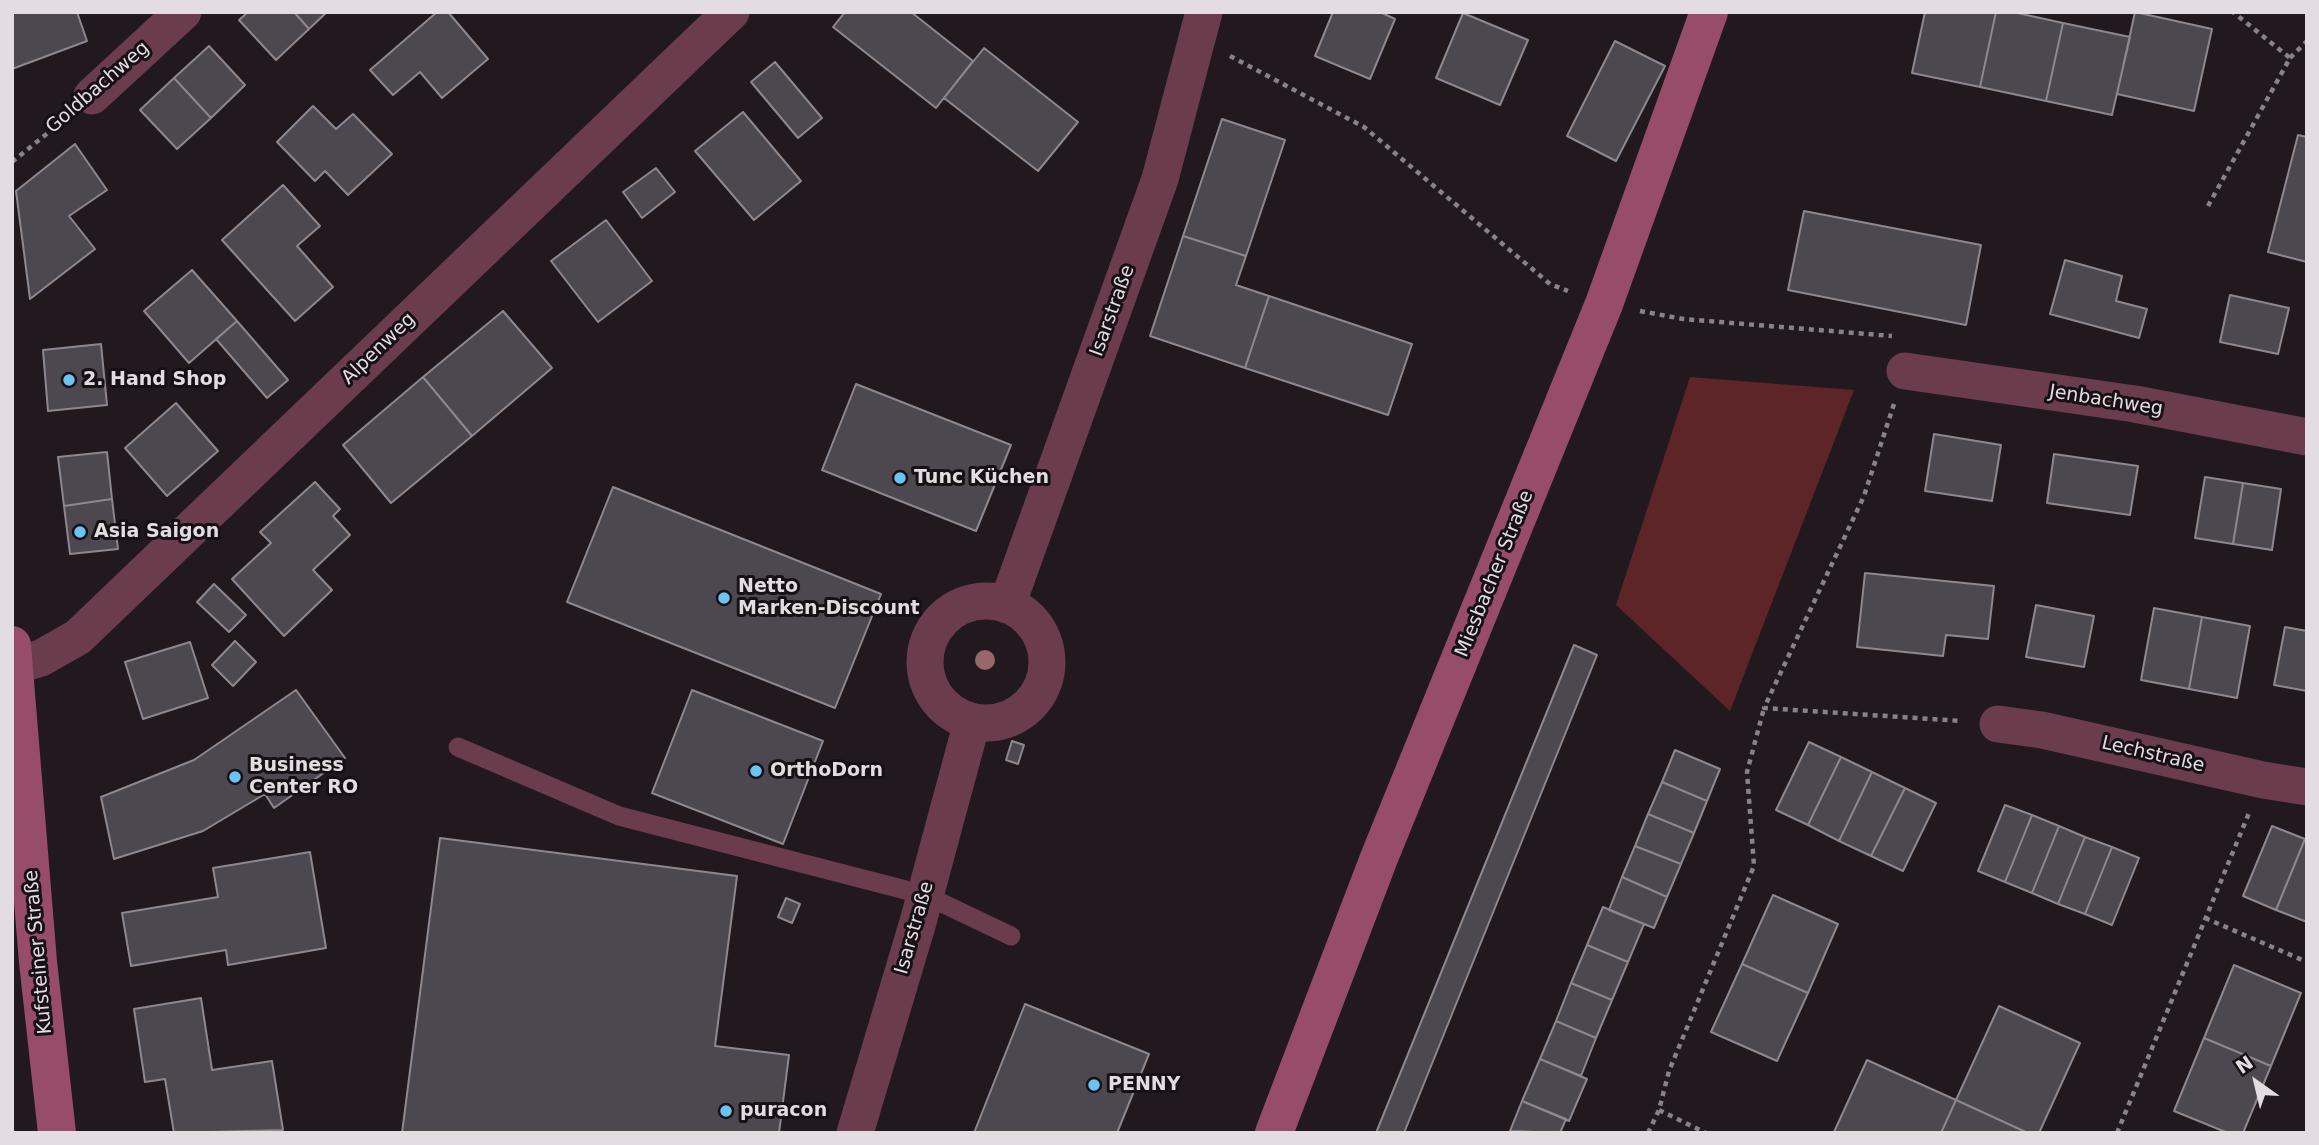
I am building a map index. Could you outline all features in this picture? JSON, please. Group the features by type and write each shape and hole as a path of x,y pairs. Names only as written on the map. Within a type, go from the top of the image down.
{"main road":[{"name":"Miesbacher Straße","path":"1274,1133 1379,858 1604,304 1709,12"},
{"name":"Kufsteiner Straße","path":"13,656 15,719 57,1133"}],"street":[{"name":"Goldbachweg","path":"92,96 183,12"},
{"name":"Alpenweg","path":"13,656 41,658 78,636 731,12"},
{"name":"Isarstraße","path":"1007,605 1160,179 1196,21"},
{"name":"Jenbachweg","path":"1905,371 2134,404 2307,437"},
{"path":"988,601 1007,605 1025,615 1039,630 1046,649 1044,680 1029,706 1012,718 992,723 972,722 953,714 939,701 929,684 925,665 928,645 936,627 959,609 988,601"},
{"name":"Isarstraße","path":"855,1133 925,895 972,722"},
{"name":"Lechstraße","path":"1998,724 2042,730 2263,780 2307,787"}],"lane":[{"path":"458,747 619,816 925,895 1011,936"}],"path":[{"path":"2233,12 2290,58"},
{"path":"1196,21 1364,127 1550,284 1604,304 1683,318 1916,338 1864,496 1764,708 1747,772 1754,866 1669,1071 1659,1110 1648,1133"},
{"path":"2208,206 2290,58 2307,41"},
{"name":"Goldbachweg","path":"12,162 92,96"},
{"path":"1764,708 1998,724"},
{"path":"2117,1133 2204,917 2263,780"},
{"path":"2204,917 2307,961"},
{"path":"1659,1110 1706,1133"}],"shaded area":[{"path":"1690,377 1854,390 1730,711 1616,605"}],"building":[{"path":"12,12 77,12 87,41 12,69"},
{"path":"248,12 294,12 309,29 276,60 239,20"},
{"path":"294,12 327,12 309,29"},
{"path":"437,12 448,12 488,59 442,98 420,72 393,95 370,70"},
{"path":"845,12 911,12 973,61 936,108 833,27"},
{"path":"1333,12 1380,12 1395,19 1370,79 1315,56"},
{"path":"1925,12 1996,12 1980,87 1912,73"},
{"path":"1996,12 2013,12 2063,23 2046,101 1980,87"},
{"path":"2135,12 2212,29 2194,111 2117,94"},
{"path":"1463,13 1528,40 1500,105 1436,78"},
{"path":"2063,23 2130,37 2112,115 2046,101"},
{"path":"1615,41 1665,66 1616,161 1567,136"},
{"path":"209,46 245,85 211,118 174,78"},
{"path":"984,48 1078,122 1038,171 944,98"},
{"path":"775,62 822,118 798,138 751,82"},
{"path":"174,78 211,118 177,149 140,110"},
{"path":"313,106 336,129 353,114 392,154 348,195 325,171 315,181 277,142"},
{"path":"743,112 801,181 754,220 695,151"},
{"path":"1222,119 1285,140 1246,256 1183,236"},
{"path":"2298,135 2307,137 2307,262 2268,252"},
{"path":"75,144 107,190 69,216 95,249 30,299 16,191"},
{"path":"656,168 675,192 642,218 623,192"},
{"path":"283,185 320,226 297,246 333,287 295,321 222,240"},
{"path":"1804,211 1981,245 1966,325 1788,290"},
{"path":"606,220 652,281 598,322 551,261"},
{"path":"1183,236 1246,256 1236,285 1269,296 1245,368 1150,336"},
{"path":"2065,260 2122,276 2116,301 2147,309 2139,338 2050,314"},
{"path":"192,270 237,321 189,363 144,311"},
{"path":"2230,295 2289,308 2278,354 2220,342"},
{"path":"1269,296 1412,344 1388,415 1245,368"},
{"path":"503,311 552,368 472,436 423,377"},
{"path":"237,321 288,380 267,398 216,339"},
{"path":"101,344 107,405 48,411 43,350"},
{"path":"423,377 472,436 391,503 343,445"},
{"path":"856,384 1011,445 976,531 822,470"},
{"path":"176,403 218,451 167,496 125,448"},
{"path":"1934,434 2001,445 1992,501 1925,491"},
{"path":"107,452 112,499 64,506 58,457"},
{"path":"2054,454 2138,466 2130,515 2047,503"},
{"path":"2205,477 2243,483 2233,544 2195,538"},
{"path":"315,482 340,509 333,516 350,535 313,570 332,590 284,636 232,579 271,543 260,532"},
{"path":"2243,483 2281,489 2272,550 2233,544"},
{"name":"Netto Marken-Discount","path":"613,487 881,594 835,708 567,602"},
{"path":"112,499 118,549 70,554 64,506"},
{"path":"1865,573 1994,586 1988,639 1946,635 1943,656 1857,647"},
{"path":"214,584 246,615 229,632 197,602"},
{"path":"2036,605 2094,616 2084,667 2026,657"},
{"path":"2154,608 2202,617 2189,689 2141,680"},
{"path":"2202,617 2250,626 2237,698 2189,689"},
{"path":"2285,627 2307,631 2307,691 2274,685"},
{"path":"235,641 256,662 233,686 212,665"},
{"path":"190,642 208,698 143,719 125,662"},
{"path":"1574,645 1597,655 1404,1133 1376,1133"},
{"name":"Business Center RO","path":"296,690 345,758 274,808 265,794 203,831 114,859 101,797 194,760"},
{"path":"692,690 823,741 783,844 652,793"},
{"path":"1012,741 1024,745 1018,764 1006,760"},
{"path":"1809,742 1841,757 1808,825 1776,810"},
{"path":"1675,750 1720,769 1707,801 1662,782"},
{"path":"1841,757 1872,772 1839,841 1808,825"},
{"path":"1872,772 1905,788 1871,856 1839,841"},
{"path":"1662,782 1707,801 1694,833 1648,814"},
{"path":"1905,788 1936,803 1903,871 1871,856"},
{"path":"2005,805 2032,815 2005,882 1978,871"},
{"path":"1648,814 1694,833 1681,864 1635,846"},
{"path":"2032,815 2059,826 2032,893 2005,882"},
{"path":"2059,826 2085,837 2058,904 2032,893"},
{"path":"2272,826 2305,839 2276,910 2243,896"},
{"path":"2085,837 2112,847 2085,914 2058,904"},
{"path":"440,838 737,876 715,1046 789,1055 779,1133 402,1133"},
{"path":"2305,839 2307,840 2307,922 2276,910"},
{"path":"1635,846 1681,864 1667,897 1622,877"},
{"path":"2112,847 2139,858 2112,925 2085,914"},
{"path":"310,852 326,948 228,965 226,950 131,966 122,913 218,897 213,868"},
{"path":"1622,877 1667,897 1654,928 1609,910"},
{"path":"1773,895 1838,924 1808,993 1742,964"},
{"path":"786,898 800,904 792,923 778,917"},
{"path":"1603,907 1644,924 1628,962 1587,945"},
{"path":"1587,945 1628,962 1612,1000 1571,983"},
{"path":"1742,964 1808,993 1777,1061 1711,1032"},
{"path":"2234,965 2301,993 2271,1066 2204,1038"},
{"path":"1571,983 1612,1000 1596,1038 1556,1021"},
{"path":"201,998 212,1070 272,1061 283,1130 174,1133 165,1079 145,1082 134,1009"},
{"path":"1025,1004 1149,1054 1117,1133 974,1133"},
{"path":"1999,1006 2080,1043 2039,1133 2028,1133 1956,1100"},
{"path":"1556,1021 1596,1038 1581,1076 1540,1059"},
{"path":"2204,1038 2271,1066 2243,1133 2228,1133 2174,1111"},
{"path":"1540,1059 1587,1079 1569,1121 1522,1101"},
{"path":"1867,1060 1956,1100 1941,1133 1834,1132"},
{"path":"1956,1100 2028,1133 1941,1133"},
{"path":"1522,1101 1566,1119 1560,1133 1510,1131"}],"place":[{"name":"2. Hand Shop","path":"69,380"},
{"name":"Tunc Küchen","path":"900,478"},
{"name":"Asia Saigon","path":"80,532"},
{"name":"Netto Marken-Discount","path":"724,598"},
{"name":"OrthoDorn","path":"756,771"},
{"name":"Business Center RO","path":"235,777"},
{"name":"PENNY","path":"1094,1085"},
{"name":"puracon","path":"726,1111"}]}
